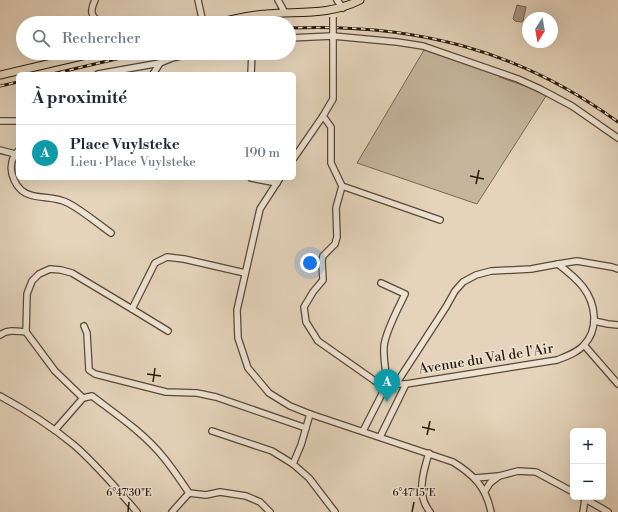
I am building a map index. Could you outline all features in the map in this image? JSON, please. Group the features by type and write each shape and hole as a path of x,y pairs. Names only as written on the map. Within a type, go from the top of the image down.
{"main road":[{"path":"251,16 285,13 332,14 360,0"},
{"path":"0,75 65,60"}],"street":[{"path":"93,16 91,10 95,0"},
{"path":"198,0 201,16"},
{"path":"278,0 285,13"},
{"path":"337,0 343,8"},
{"path":"296,155 333,99 332,14"},
{"path":"296,38 333,35 423,46 518,79 572,106 618,138"},
{"path":"109,72 160,63 167,60"},
{"path":"251,72 252,60"},
{"path":"154,72 160,63"},
{"path":"323,116 331,127 331,163 342,186 336,208 337,237 335,244 323,256 323,280 304,307 306,322 318,340 386,387"},
{"path":"0,121 16,121"},
{"path":"0,150 16,153"},
{"path":"16,155 12,161 11,170 17,184 24,192 35,198 54,199 67,202 111,233"},
{"path":"278,181 260,209 237,310 238,338 248,368 269,393 290,406 429,453 453,462 467,470 485,491 492,512"},
{"path":"342,186 440,220"},
{"path":"132,309 155,263 167,257 184,259 245,273"},
{"name":"Avenue du Val de l'Air","path":"396,384 455,291 464,282 476,275 491,271 530,269 577,261 612,266 618,269"},
{"path":"558,264 572,275 584,288 592,304 594,321 592,334 584,346 618,384"},
{"path":"83,398 55,371 26,332 27,294 32,281 39,274 50,269 72,273 168,331"},
{"path":"363,431 386,387 384,344 405,294 382,282"},
{"path":"594,321 618,325"},
{"path":"84,326 87,333 89,370 96,374 166,392 197,393 216,397 306,428"},
{"path":"0,335 4,332 13,330 26,332"},
{"name":"Avenue du Val de l'Air","path":"386,387 396,384 406,384 557,360 572,354 584,346"},
{"path":"380,437 406,384"},
{"path":"0,396 19,406 55,430 75,446 105,476 137,512"},
{"path":"55,430 83,398 92,396 131,426 164,458 189,493 206,495 220,492 246,496 260,502 270,512"},
{"path":"293,464 301,445 310,414"},
{"path":"212,431 272,451 293,464 309,478 335,512"},
{"path":"429,453 423,477 422,491 423,500 430,512"},
{"path":"475,478 499,476 518,471 536,472 570,490"},
{"path":"485,491 490,483 499,476"},
{"path":"172,512 189,493"},
{"path":"583,500 583,512"},
{"path":"587,500 608,512"}],"shaded area":[{"path":"517,5 526,7 525,12 522,12 522,22 515,21 513,19"},
{"path":"424,50 434,51 500,75 499,77 531,88 546,96 477,204 357,163"}],"railway":[{"path":"296,28 378,30 421,36 462,46 502,59 542,76 580,97 618,122"},
{"path":"61,72 112,60"},
{"path":"0,86 16,82"}],"place":[{"name":"Place Vuylsteke","path":"387,402"}]}
